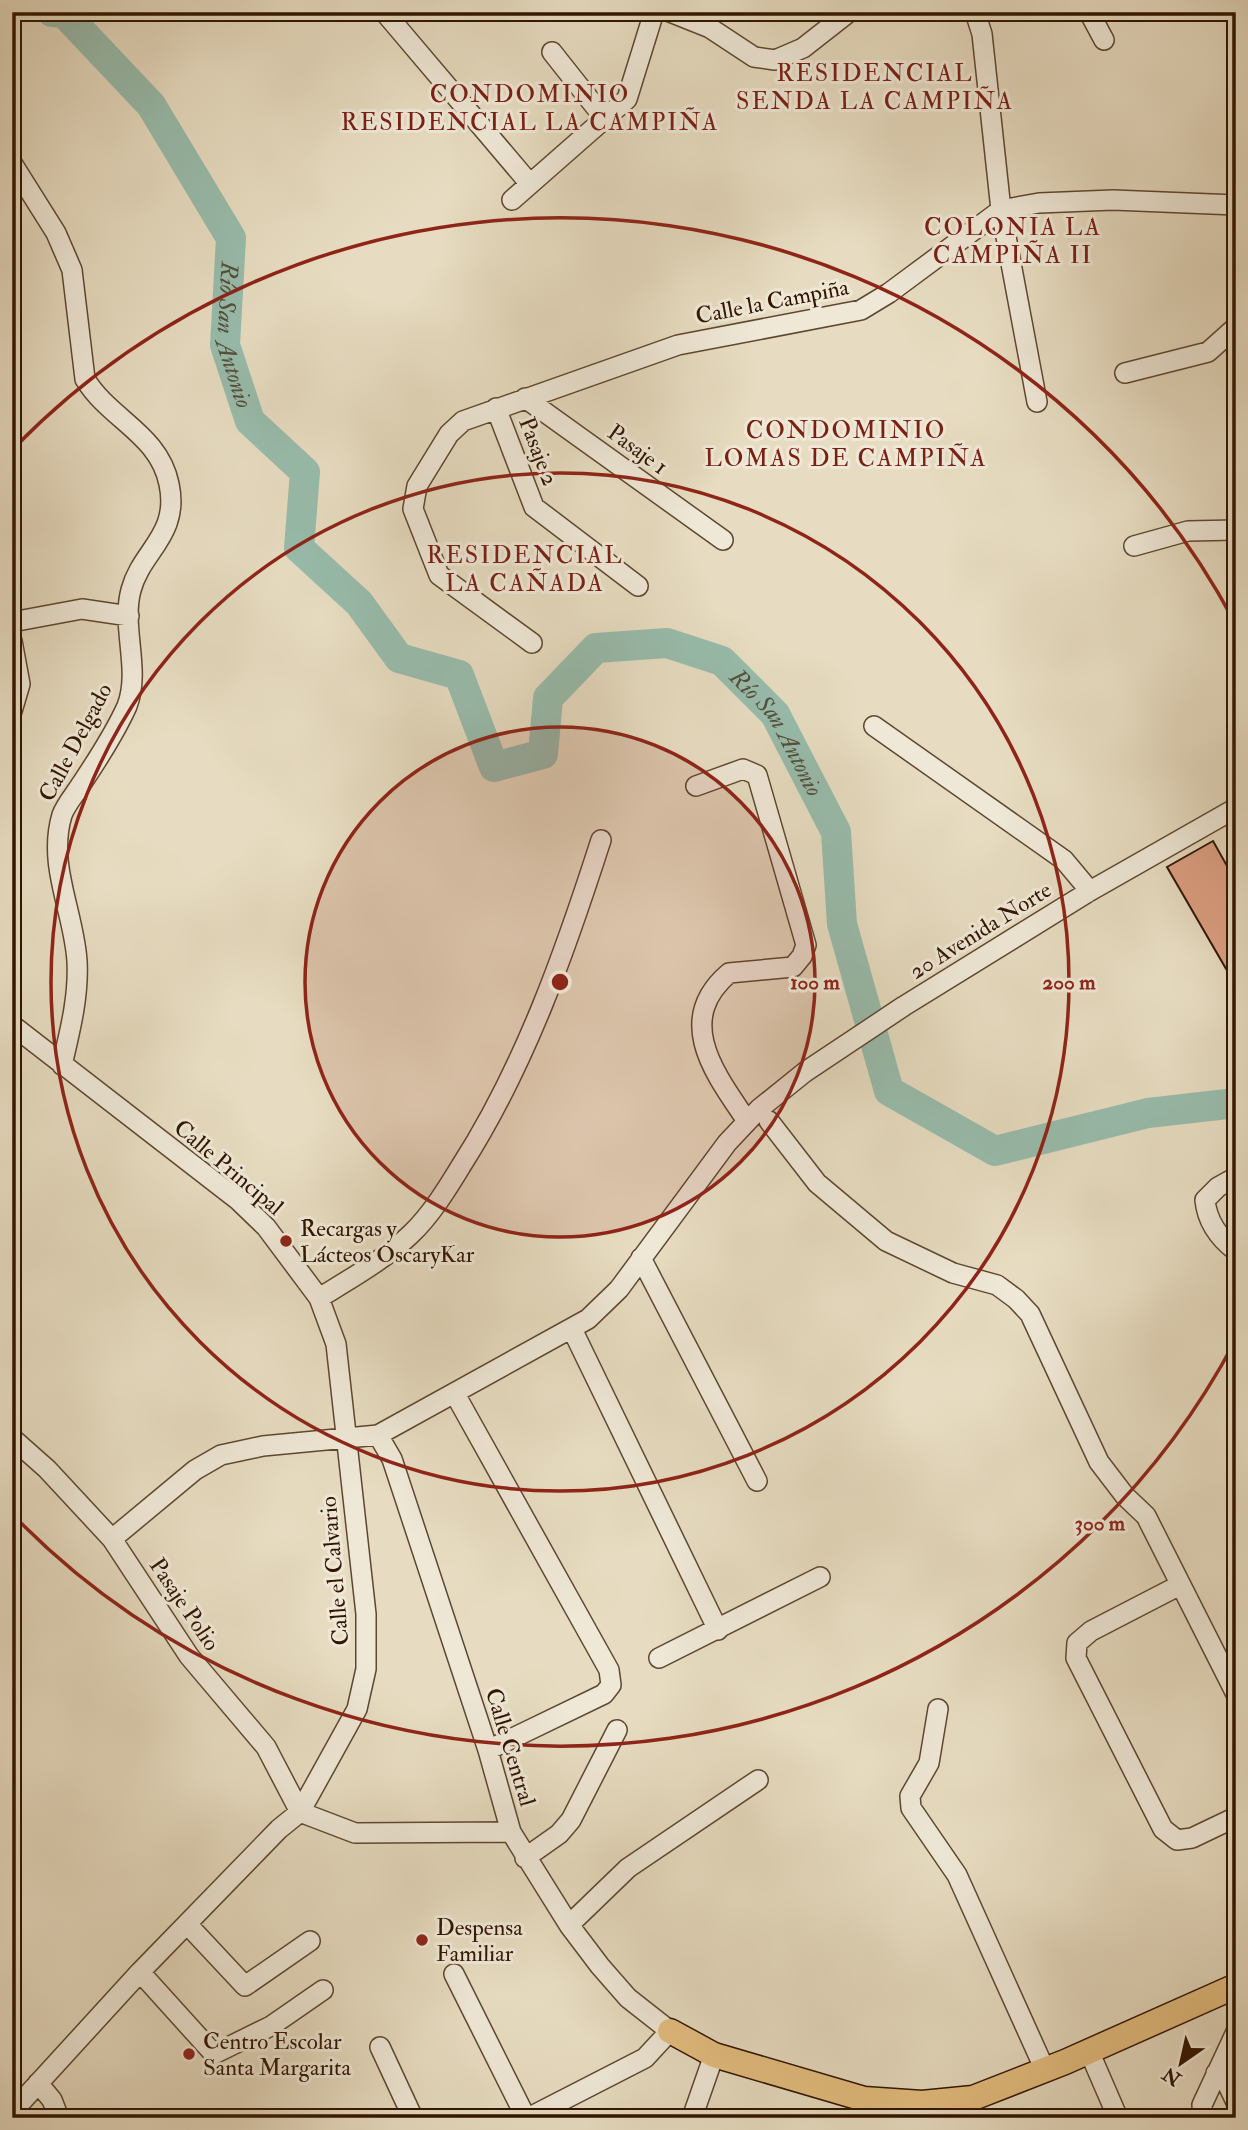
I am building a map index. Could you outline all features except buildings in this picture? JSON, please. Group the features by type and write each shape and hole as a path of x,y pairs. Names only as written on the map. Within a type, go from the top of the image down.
{"main road":[{"path":"670,2031 714,2054 864,2099 922,2103 973,2098 1045,2070 1236,1986"}],"street":[{"path":"512,200 627,99 654,12"},
{"path":"670,12 710,28 754,57 775,60 803,48 849,12"},
{"path":"975,12 982,34 988,74 1001,210 1037,402"},
{"path":"1089,12 1104,40"},
{"path":"386,14 530,184"},
{"path":"552,52 605,119"},
{"name":"Calle Delgado","path":"12,163 56,233 72,270 85,379 94,394 153,446 169,484 170,506 164,536 134,581 130,592 132,687 127,705 98,758 62,814 58,848 60,883 77,960 74,1015 62,1065"},
{"name":"Calle la Campiña","path":"532,643 439,576 413,509 417,486 456,426 496,408 678,345 861,310 889,293 1001,210 1039,204 1113,200 1236,205"},
{"path":"1125,373 1208,352 1236,327"},
{"name":"Pasaje 1","path":"525,398 723,540"},
{"name":"Pasaje 2","path":"496,408 534,506 638,586"},
{"path":"1134,546 1159,536 1188,531 1236,530"},
{"path":"12,622 82,609 129,616"},
{"path":"12,640 20,684 12,711"},
{"path":"874,726 1064,860 1090,891"},
{"path":"696,786 743,769 757,775 806,945 802,956 793,967 729,973 716,987 707,1005 702,1027 706,1053 817,1183 886,1241 953,1273 997,1285 1030,1314 1099,1462 1146,1516 1236,1694"},
{"name":"20 Avenida Norte","path":"759,1117 805,1072 904,1006 1090,891 1236,808"},
{"path":"319,1298 367,1268 411,1234 448,1187 475,1145 494,1112 556,976 601,840"},
{"name":"Calle Principal","path":"12,1026 238,1200 266,1227 319,1298 341,1371 346,1438"},
{"path":"112,1539 195,1470 221,1455 263,1446 379,1435 572,1329 605,1305 727,1143 759,1117"},
{"path":"1236,1177 1218,1187 1205,1200 1206,1214 1213,1226 1236,1251"},
{"path":"641,1258 757,1481"},
{"path":"572,1329 718,1630"},
{"path":"455,1394 609,1670 611,1685 604,1694 488,1751"},
{"name":"Calle Central","path":"379,1435 392,1459 488,1751 511,1832 569,1925 628,1998 670,2031"},
{"name":"Pasaje Polio","path":"12,1438 47,1469 112,1539 188,1656 266,1748 300,1812"},
{"name":"Calle el Calvario","path":"12,2112 140,1972 279,1829 300,1812 357,1709 366,1669 363,1577 346,1438"},
{"path":"659,1658 820,1577"},
{"path":"1180,1585 1091,1631 1077,1643 1076,1658 1163,1829 1177,1840 1192,1838 1236,1816"},
{"path":"938,1709 929,1763 910,1796 911,1808 957,1875 1045,2070"},
{"path":"525,1858 559,1834 572,1819 617,1730"},
{"path":"569,1925 628,1868 758,1780"},
{"path":"300,1812 355,1833 416,1839 511,1832"},
{"path":"187,1924 240,1982 248,1986 310,1941"},
{"path":"140,1972 214,2054 271,2026 323,1990"},
{"path":"454,1974 527,2118 645,2058 670,2031"},
{"path":"1203,2118 1202,2105 1236,2032"},
{"path":"380,2047 413,2118"},
{"path":"1089,2051 1118,2118"},
{"path":"692,2118 714,2054"},
{"path":"1216,2073 1226,2081 1236,2102"},
{"path":"38,2083 52,2099 59,2118"}],"waterway":[{"name":"Río San Antonio","path":"52,12 64,13 151,105 231,238 225,345 250,421 305,472 299,548 359,603 399,658 459,675 494,767 543,754 548,698 596,648 667,643 722,661 775,714 836,832 842,924 889,1091 995,1151 1148,1113 1236,1103"}],"place":[{"name":"Recargas y Lácteos OscaryKar","path":"286,1241"},
{"name":"Despensa Familiar","path":"422,1940"},
{"name":"Centro Escolar Santa Margarita","path":"189,2054"}],"district":[{"name":"RESIDENCIAL SENDA LA CAMPIÑA","path":"875,87"},
{"name":"CONDOMINIO RESIDENCIAL LA CAMPIÑA","path":"530,108"},
{"name":"COLONIA LA CAMPIÑA II","path":"1013,241"},
{"name":"CONDOMINIO LOMAS DE CAMPIÑA","path":"846,444"},
{"name":"RESIDENCIAL LA CAÑADA","path":"525,569"}]}
